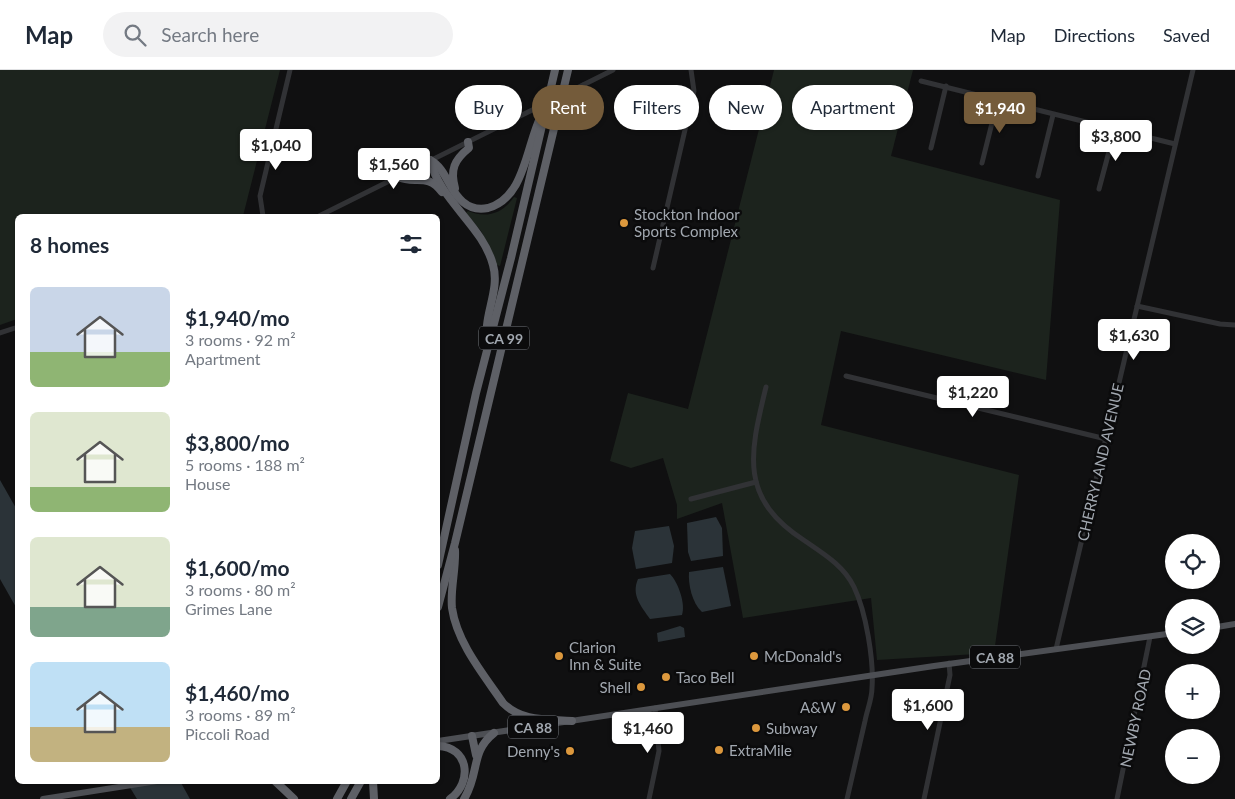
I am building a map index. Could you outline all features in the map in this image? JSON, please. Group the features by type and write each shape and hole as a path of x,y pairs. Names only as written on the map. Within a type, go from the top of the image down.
{"highway":[{"name":"CA 99","path":"552,85 555,70"},
{"name":"CA 99","path":"440,599 568,70"},
{"path":"566,81 573,70"},
{"path":"398,177 406,180 420,178 428,181 471,208 484,209 499,205 514,190 535,130"},
{"name":"CA 99","path":"440,557 476,393 541,130"},
{"path":"452,195 454,165 458,157 469,148 468,142"},
{"path":"430,160 440,165 452,195 486,248 493,263 495,282 486,336 489,345"},
{"path":"455,543 456,567 452,607 455,619 464,640 495,692 509,709 527,718 572,721"},
{"path":"440,550 443,546"},
{"path":"464,799 471,787 481,744 494,732"},
{"path":"472,736 477,762"},
{"path":"440,746 450,749 457,754 466,771 463,785 450,799"},
{"path":"279,784 294,799"},
{"path":"337,799 344,784"},
{"path":"351,799 359,784"},
{"path":"373,784 374,799"}],"main road":[{"path":"1220,626 1235,624"},
{"name":"CA 88","path":"440,741 949,663 1165,634"},
{"path":"43,799 137,784"}],"street":[{"path":"263,214 260,196 290,70"},
{"path":"323,214 613,70"},
{"path":"653,268 694,91 692,70"},
{"name":"CHERRYLAND AVENUE","path":"1056,649 1193,70"},
{"path":"921,81 1175,144"},
{"path":"931,148 946,86"},
{"path":"982,163 998,99"},
{"path":"1038,176 1053,114"},
{"path":"1098,189 1115,129"},
{"path":"1137,306 1220,324 1235,325"},
{"path":"0,332 15,328"},
{"path":"846,376 1106,439"},
{"path":"766,387 752,454 752,468 756,482 763,498 778,521 832,560 854,586 863,610 869,643 872,688 847,799"},
{"path":"691,499 756,482"},
{"name":"NEWBY ROAD","path":"1117,799 1150,637"},
{"path":"924,799 950,675 949,663"},
{"path":"649,799 659,751 655,708"},
{"path":"94,791 95,799"}],"shaded area":[{"path":"0,70 280,70 244,214 15,214 15,320 0,325"},
{"path":"774,70 913,70 909,85 792,85 792,130 898,130 891,156 1060,200 1046,380 841,331 821,425 1019,475 994,653 877,660 871,598 743,618 722,503 677,519 677,505 663,458 631,468 610,461 628,393 688,409 759,130 782,130 782,85 770,85"},
{"path":"514,197 517,198 500,266 497,265 481,231 466,213 468,211 488,214 500,211"},
{"path":"0,480 15,506 15,605 0,579"},
{"path":"716,517 722,528 723,556 691,561 688,552 687,523"},
{"path":"669,526 674,546 672,563 636,569 632,548 635,531"},
{"path":"723,567 731,606 702,612 691,593 689,572"},
{"path":"670,574 676,582 680,593 683,605 682,615 650,619 640,605 636,595 638,579"},
{"path":"680,626 684,628 685,637 658,642 657,633"},
{"path":"128,784 182,784 190,799 137,799"}],"place":[{"name":"Stockton Indoor Sports Complex","path":"624,223"},
{"name":"Clarion Inn & Suite","path":"559,656"},
{"name":"McDonald's","path":"754,656"},
{"name":"Taco Bell","path":"666,677"},
{"name":"Shell","path":"641,687"},
{"name":"A&W","path":"846,707"},
{"name":"Subway","path":"756,728"},
{"name":"ExtraMile","path":"719,750"},
{"name":"Denny's","path":"570,751"}]}
